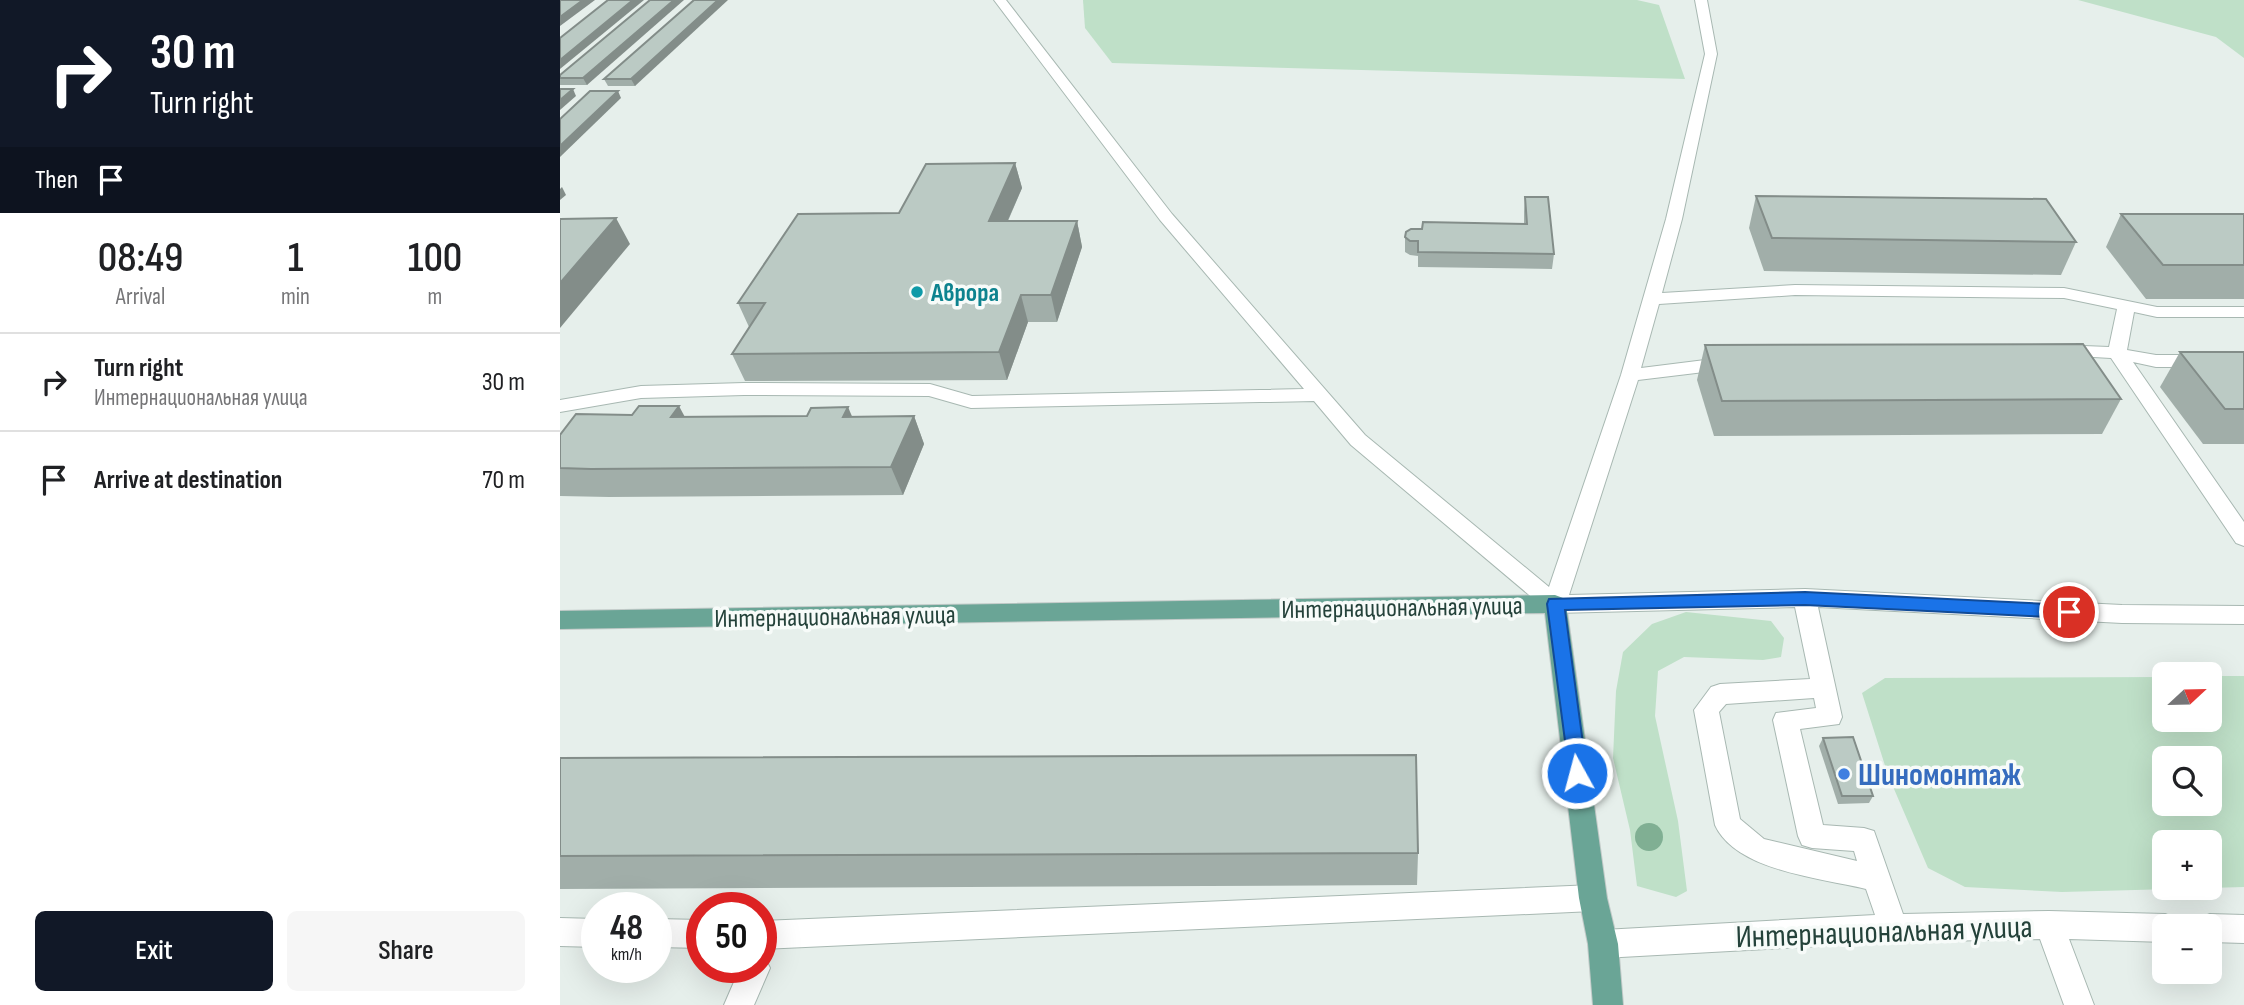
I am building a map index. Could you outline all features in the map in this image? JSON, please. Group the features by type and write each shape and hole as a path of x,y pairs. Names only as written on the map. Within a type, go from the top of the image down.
{"main road":[{"name":"Интернациональная улица","path":"560,620 1555,604"},
{"path":"1555,604 1608,1005"}],"street":[{"path":"1000,0 1166,217 1358,440 1555,604 1630,375 1674,219 1711,54 1701,0"},
{"path":"1652,299 1795,290 2064,293 2157,312 2244,312"},
{"path":"2126,306 2117,353 2244,538"},
{"path":"2042,351 2096,349 2156,361 2244,361"},
{"path":"1630,375 1747,361"},
{"path":"560,406 641,392 744,389 930,390 971,402 1320,395"},
{"path":"1805,598 1830,717 1784,720 1812,836 1864,840 1893,928"},
{"name":"Интернациональная улица","path":"1555,604 1805,598 2122,614 2244,615"},
{"path":"1824,688 1720,694 1706,710 1728,825 1757,849 1878,879"},
{"path":"777,940 1593,898"},
{"path":"2049,925 2079,1005"},
{"name":"Интернациональная улица","path":"1602,944 1893,928 2049,925 2152,928"},
{"path":"2222,928 2244,929"},
{"path":"560,932 581,933"},
{"path":"739,1005 749,983"}],"green space":[{"path":"1083,0 1637,0 1659,5 1685,79 1112,63 1085,28"},
{"path":"2078,0 2244,0 2244,58 2216,37"},
{"path":"1686,612 1771,621 1784,638 1781,657 1763,660 1684,657 1658,671 1655,716 1678,821 1687,891 1676,897 1637,886 1630,830 1613,758 1616,691 1623,652 1652,624"},
{"path":"2222,676 2244,676 2244,887 2222,888 2222,830 2152,830 2152,890 2062,892 1965,887 1928,868 1888,775 1862,693 1885,678 2152,677 2152,732 2222,732"}],"building":[{"path":"560,0 583,0 560,17"},
{"path":"608,0 633,0 560,60 560,38"},
{"path":"650,0 674,0 583,78 560,78 560,75"},
{"path":"694,0 718,0 631,79 604,79"},
{"path":"560,89 573,89 560,100"},
{"path":"590,91 618,91 560,146 560,119"},
{"path":"1015,163 989,221 1077,221 1051,295 1021,295 999,352 732,354 765,303 738,303 798,214 899,213 926,164"},
{"path":"1756,196 2046,199 2076,242 1772,238"},
{"path":"1525,197 1548,197 1554,254 1418,252 1418,241 1410,241 1405,237 1406,232 1411,229 1422,229 1423,222 1527,224"},
{"path":"2121,214 2244,214 2244,265 2163,265"},
{"path":"616,218 560,283 560,219"},
{"path":"2083,344 2121,399 1722,401 1705,345"},
{"path":"2180,352 2244,352 2244,409 2225,409"},
{"path":"639,406 679,406 671,417 807,416 811,408 848,407 843,417 914,416 891,467 560,468 560,435 576,414 632,415"},
{"name":"Шиномонтаж","path":"1853,737 1873,796 1842,796 1823,738"},
{"path":"1416,755 1418,853 560,856 560,758"}],"place":[{"name":"Аврора","path":"917,292"},
{"name":"Шиномонтаж","path":"1844,774"}],"route":[{"path":"1577,773 1555,604 1805,598 2069,612"}]}
